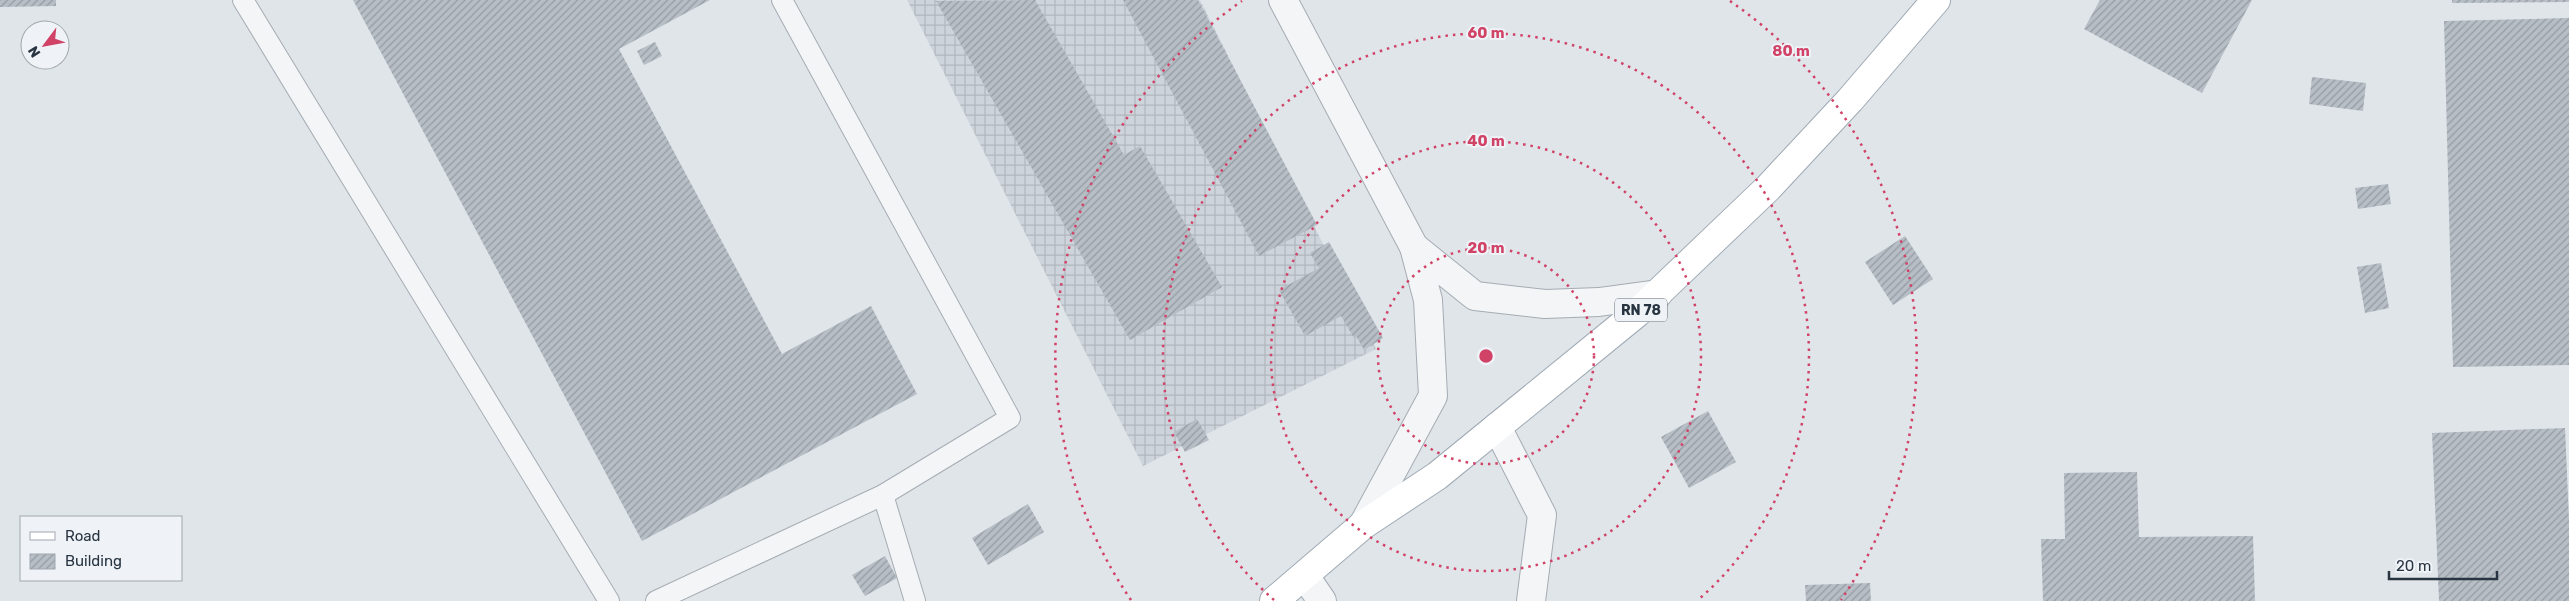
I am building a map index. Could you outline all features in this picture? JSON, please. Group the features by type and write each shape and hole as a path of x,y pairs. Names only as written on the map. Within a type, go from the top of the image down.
{"main road":[{"name":"RN 78","path":"1274,601 1363,525 1437,476 1658,294 1768,188 1850,100 1936,0"},
{"name":"RN 78","path":"1264,601 1305,576"}],"street":[{"path":"1283,0 1414,247 1428,300 1434,396 1363,525"},
{"path":"1414,247 1475,296 1545,304 1599,302 1658,294"},
{"path":"1496,427 1542,515 1531,601"},
{"path":"1305,576 1322,601"}],"lane":[{"path":"243,0 609,601"},
{"path":"656,601 883,495 1010,418 782,0"},
{"path":"883,495 914,601"}],"shaded area":[{"path":"907,0 1200,0 1376,349 1143,466"}],"building":[{"path":"0,0 56,0 56,6 0,7"},
{"path":"353,0 710,0 619,49 782,354 871,306 917,394 642,541"},
{"path":"1035,0 1124,155 1140,146 1222,287 1130,340 936,1"},
{"path":"1123,0 1198,0 1317,225 1259,256"},
{"path":"2100,0 2252,0 2202,93 2084,29"},
{"path":"2452,0 2569,0 2569,2 2452,3"},
{"path":"2569,18 2569,365 2453,367 2444,21"},
{"path":"655,42 662,56 644,65 637,51"},
{"path":"2312,77 2366,83 2363,111 2309,104"},
{"path":"2388,184 2391,204 2358,209 2355,188"},
{"path":"1905,236 1933,279 1893,305 1865,262"},
{"path":"1329,242 1383,338 1364,350 1356,336 1354,338 1341,316 1305,336 1279,290 1319,268 1310,253"},
{"path":"2381,263 2389,308 2365,313 2357,267"},
{"path":"1708,411 1736,462 1689,488 1661,437"},
{"path":"1197,419 1209,440 1185,452 1174,432"},
{"path":"2565,428 2569,520 2569,601 2439,601 2432,433"},
{"path":"2137,472 2139,537 2253,536 2255,601 2043,601 2041,539 2065,539 2064,473"},
{"path":"1028,504 1044,532 988,565 972,538"},
{"path":"885,556 897,578 865,596 852,575"},
{"path":"1870,583 1871,601 1806,601 1805,585"}]}
